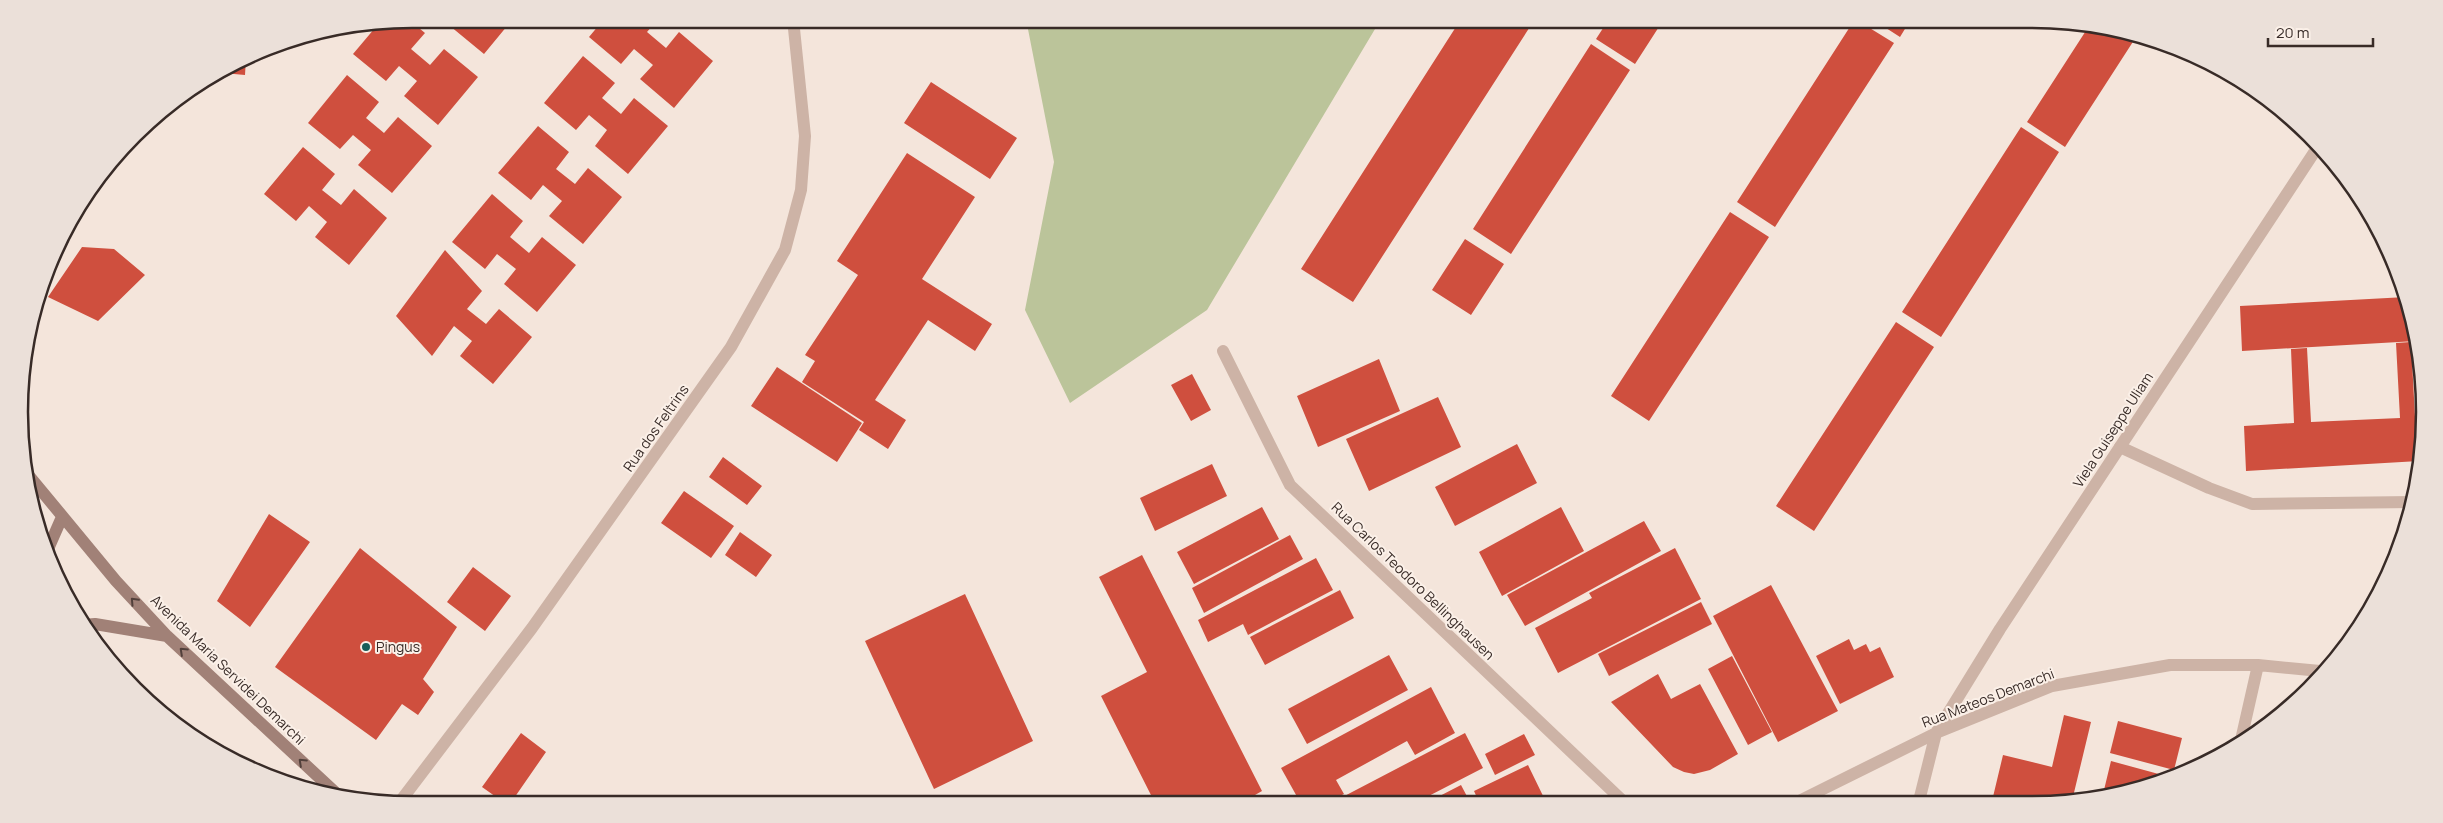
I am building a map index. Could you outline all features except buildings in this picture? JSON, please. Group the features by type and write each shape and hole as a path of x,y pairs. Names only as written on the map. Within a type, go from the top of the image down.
{"main road":[{"name":"Avenida Maria Servidei Demarchi","path":"34,483 62,517 167,636 328,786"},
{"path":"51,542 62,517"},
{"path":"92,624 167,636"}],"street":[{"name":"Rua dos Feltrins","path":"405,796 536,622 731,347 785,250 801,190 805,136 794,28"},
{"name":"Viela Guiseppe Uliam","path":"1936,733 2000,629 2314,152"},
{"name":"Rua Carlos Teodoro Bellinghausen","path":"1223,351 1290,484 1618,796"},
{"path":"2120,447 2209,488 2252,504 2404,502"},
{"name":"Rua Mateos Demarchi","path":"1809,796 1936,733 2052,686 2170,665 2258,665 2315,670"},
{"path":"2242,733 2258,665"},
{"path":"1920,796 1936,733"}],"green space":[{"path":"1028,28 1376,28 1207,310 1070,403 1025,310 1054,162"}],"place":[{"name":"Pingus","path":"366,647"}]}
